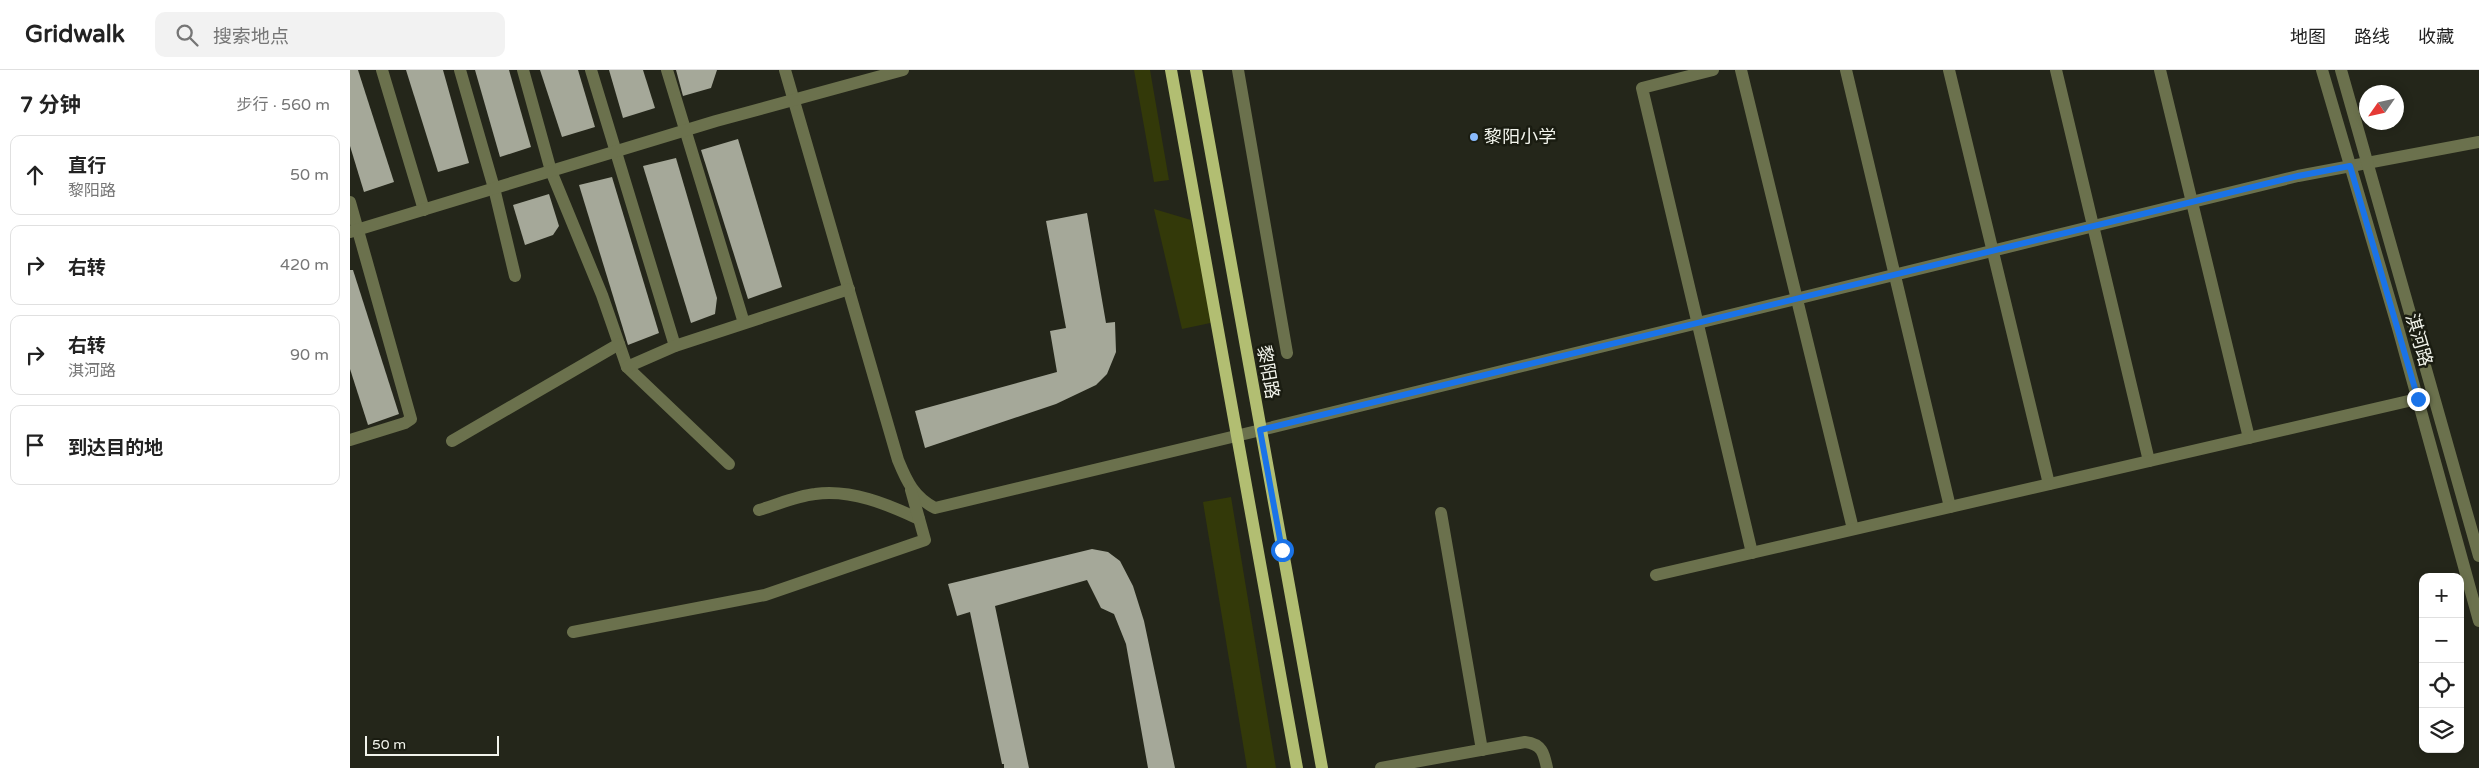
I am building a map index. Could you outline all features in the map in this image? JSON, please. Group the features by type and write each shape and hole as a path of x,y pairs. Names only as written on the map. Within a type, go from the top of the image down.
{"main road":[{"path":"1171,70 1297,768"},
{"name":"黎阳路","path":"1196,70 1322,768"}],"street":[{"path":"382,70 424,210"},
{"path":"460,70 494,188 515,276"},
{"path":"523,70 551,171 602,295 627,367 729,464"},
{"path":"591,70 675,346"},
{"path":"667,70 744,323"},
{"path":"572,632 765,595 925,540 910,488 898,460 785,70"},
{"path":"354,231 685,130 904,70"},
{"path":"1238,70 1287,353"},
{"path":"1713,70 1642,88 1752,553"},
{"path":"1742,70 1853,530"},
{"path":"1846,70 1950,507"},
{"path":"1949,70 2048,484"},
{"path":"2056,70 2149,461"},
{"path":"2160,70 2249,438"},
{"name":"淇河路","path":"2322,70 2418,399 2479,621"},
{"name":"淇河路","path":"2341,70 2479,556"},
{"path":"910,488 922,501 935,508 1237,436 2298,176 2479,142"},
{"path":"350,202 354,231 411,419 405,423 351,436"},
{"path":"627,367 675,346 849,289"},
{"path":"452,441 619,344"},
{"path":"1656,575 2418,399"},
{"path":"759,510 814,494 845,493 898,509 919,519"},
{"path":"1440,513 1482,750"},
{"path":"1381,768 1525,742 1533,743 1542,749 1547,768"}],"green space":[{"path":"1134,70 1150,70 1169,180 1154,182"},
{"path":"1154,209 1191,220 1215,322 1182,329"},
{"path":"1231,497 1276,768 1247,768 1203,502"}],"building":[{"path":"350,70 358,70 394,182 364,192 350,146"},
{"path":"406,70 443,70 469,163 438,172"},
{"path":"475,70 509,70 531,147 500,157"},
{"path":"540,70 578,70 595,127 562,137"},
{"path":"609,70 643,70 655,108 623,118"},
{"path":"676,70 717,70 711,88 683,96"},
{"path":"738,139 782,287 748,299 701,150"},
{"path":"676,158 717,298 715,314 691,323 643,166"},
{"path":"612,177 659,333 628,345 579,185"},
{"path":"549,194 559,226 553,235 525,245 513,205"},
{"path":"1087,213 1106,323 1115,322 1116,352 1107,374 1096,385 1056,404 925,448 915,411 1057,372 1050,331 1066,328 1046,221"},
{"path":"350,270 353,270 399,414 368,425 350,369"},
{"path":"1092,549 1108,552 1120,561 1133,586 1144,621 1175,768 1148,768 1126,644 1114,614 1101,608 1087,580 995,606 1029,768 1004,768 970,612 957,616 948,584"}],"place":[{"name":"黎阳小学","path":"1474,137"}],"route":[{"path":"1282,550 1260,430 2298,176 2350,166 2418,399"}]}
